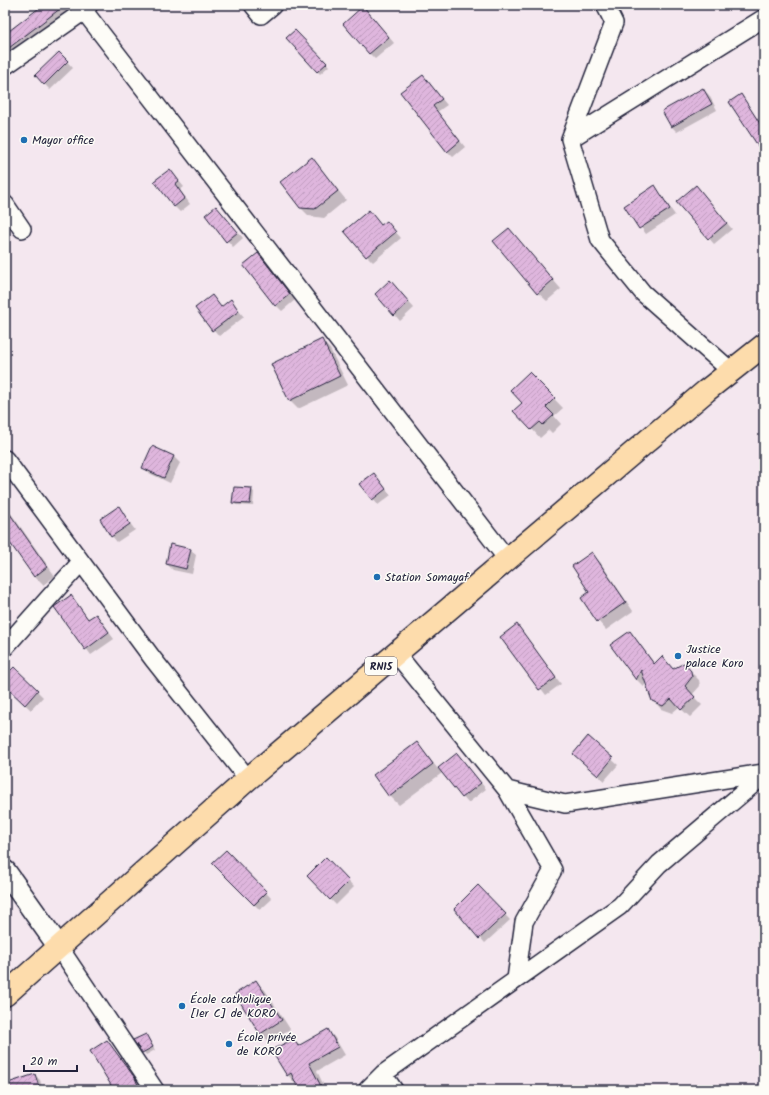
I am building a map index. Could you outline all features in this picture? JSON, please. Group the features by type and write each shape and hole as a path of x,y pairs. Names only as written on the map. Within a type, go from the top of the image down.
{"main road":[{"name":"RN15","path":"5,995 248,779 731,371 764,345"}],"street":[{"path":"253,5 261,15 273,5"},
{"path":"605,5 614,23 570,139 600,240 643,293 731,371"},
{"path":"5,66 86,8 507,560"},
{"path":"570,139 764,18"},
{"path":"5,204 22,229"},
{"path":"5,459 153,658 248,779"},
{"path":"5,647 81,562"},
{"path":"396,653 507,790 553,870 524,922 516,979"},
{"path":"507,790 565,804 764,774"},
{"path":"367,1090 383,1074 620,906 659,864 764,774"},
{"path":"5,871 59,947 155,1090"},
{"path":"383,1074 394,1090"}],"building":[{"path":"43,5 65,5 5,51 5,34"},
{"path":"363,6 389,37 369,54 343,24"},
{"path":"295,30 327,63 317,72 286,38"},
{"path":"59,52 68,61 44,85 35,75"},
{"path":"423,75 442,99 433,106 460,141 447,152 400,92"},
{"path":"703,88 712,104 671,127 662,111"},
{"path":"741,94 764,130 764,155 729,102"},
{"path":"312,157 338,191 315,209 300,208 280,182"},
{"path":"170,169 179,181 175,184 185,198 174,207 154,181"},
{"path":"655,185 670,209 639,229 624,206"},
{"path":"696,185 727,223 708,239 676,202"},
{"path":"216,206 238,232 226,242 205,215"},
{"path":"369,210 381,225 387,221 396,232 366,257 344,231"},
{"path":"509,228 553,280 537,294 493,241"},
{"path":"258,253 290,294 275,306 243,265"},
{"path":"390,280 409,302 394,316 375,294"},
{"path":"212,295 221,307 231,299 239,311 212,331 195,308"},
{"path":"322,339 340,376 289,401 271,364"},
{"path":"529,372 555,398 546,407 554,415 543,425 540,422 531,430 513,411 522,403 510,390"},
{"path":"152,446 174,456 164,478 142,468"},
{"path":"374,473 386,489 372,500 359,484"},
{"path":"234,487 252,488 250,504 232,503"},
{"path":"119,506 130,524 111,537 100,519"},
{"path":"5,507 47,567 34,577 5,536"},
{"path":"170,544 191,549 186,569 166,564"},
{"path":"592,552 626,602 597,622 581,598 589,592 572,566"},
{"path":"71,595 88,619 96,614 109,632 85,650 54,607"},
{"path":"517,624 556,678 539,690 500,637"},
{"path":"630,631 654,664 662,656 673,669 684,663 691,671 692,677 685,686 695,697 681,710 671,699 663,706 652,701 641,670 636,680 610,645"},
{"path":"14,667 38,690 25,705 5,686 5,676"},
{"path":"588,736 613,758 598,776 573,754"},
{"path":"417,742 433,764 389,797 373,775"},
{"path":"457,753 481,783 462,798 438,768"},
{"path":"226,850 267,892 254,905 212,863"},
{"path":"326,857 349,881 330,900 307,876"},
{"path":"478,885 506,914 479,939 454,909"},
{"path":"256,980 282,1020 260,1034 235,994"},
{"path":"328,1029 338,1047 309,1063 321,1086 313,1090 299,1090 291,1073 287,1076 271,1050 294,1039 298,1046"},
{"path":"146,1034 153,1047 142,1053 133,1040"},
{"path":"107,1040 135,1078 140,1090 114,1090 90,1051"},
{"path":"35,1074 40,1090 5,1090 5,1084"}],"place":[{"name":"Mayor office","path":"24,140"},
{"name":"Station Somayaf","path":"377,577"},
{"name":"Justice palace Koro","path":"678,656"},
{"name":"École catholique [1er C] de KORO","path":"182,1006"},
{"name":"École privée de KORO","path":"229,1044"}]}
